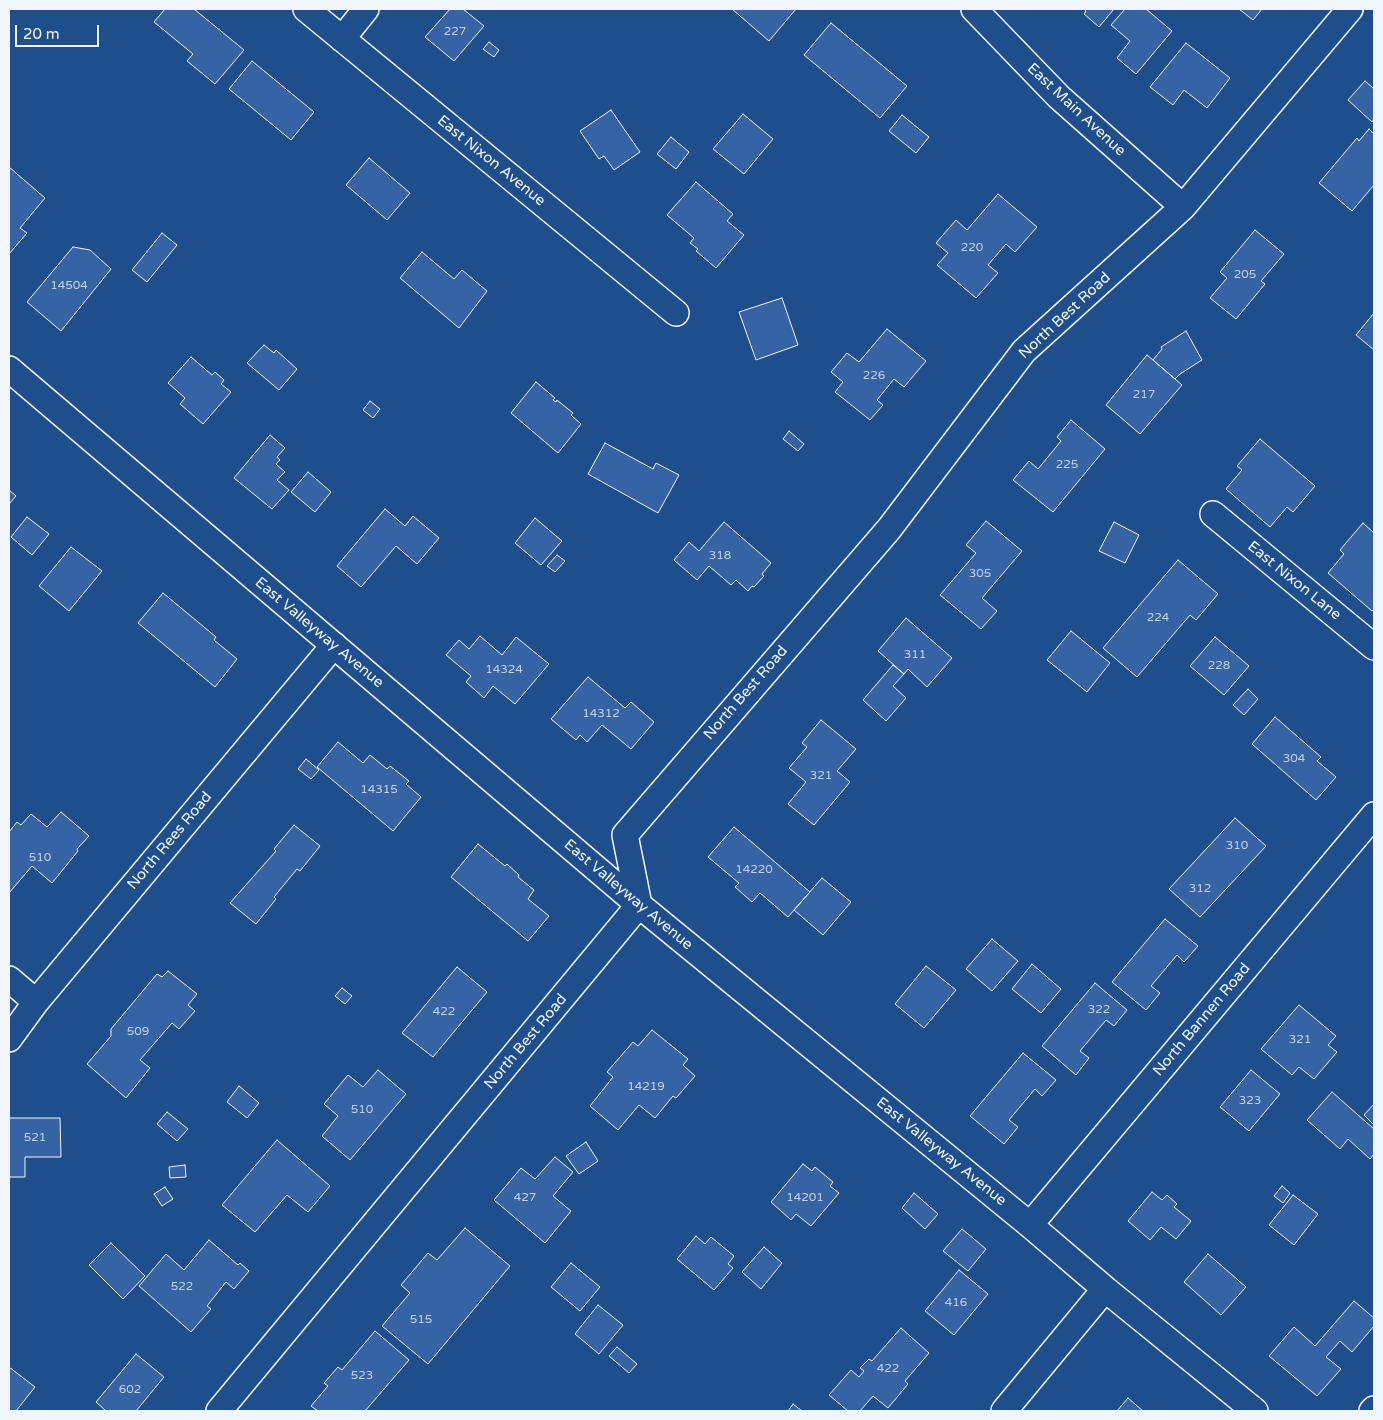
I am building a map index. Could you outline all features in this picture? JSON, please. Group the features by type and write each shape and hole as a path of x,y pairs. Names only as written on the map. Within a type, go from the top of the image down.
{"street":[{"name":"East Nixon Avenue","path":"306,9 676,313"},
{"path":"342,39 366,9"},
{"name":"East Main Avenue","path":"974,9 1059,98 1183,207"},
{"name":"North Best Road","path":"221,1411 638,905 625,835 889,529 1024,351 1183,207 1350,9"},
{"name":"East Valleyway Avenue","path":"9,369 638,905 1256,1411"},
{"name":"East Nixon Lane","path":"1213,514 1374,647"},
{"name":"North Rees Road","path":"9,1039 36,1002 334,645"},
{"name":"North Bannen Road","path":"1030,1225 1374,815"},
{"path":"9,979 36,1002"},
{"path":"1004,1411 1105,1289"}],"building":[{"path":"165,9 194,9 244,50 215,84 187,61 193,54 154,22"},
{"path":"450,9 463,9 484,26 454,61 425,37"},
{"path":"732,9 796,9 769,41"},
{"path":"1084,9 1114,9 1099,27 1084,14 1086,11"},
{"path":"1125,9 1146,9 1172,31 1136,74 1117,58 1130,41 1111,25"},
{"path":"1239,9 1262,9 1253,20"},
{"path":"831,23 907,86 880,118 804,55"},
{"path":"489,42 499,50 494,57 483,49"},
{"path":"1186,43 1230,78 1207,108 1184,90 1173,105 1150,87"},
{"path":"252,61 314,112 291,140 229,89"},
{"path":"1365,81 1374,89 1374,119 1372,122 1348,100"},
{"path":"611,110 640,152 614,170 604,156 599,159 580,131"},
{"path":"743,114 773,139 744,174 713,149"},
{"path":"902,115 929,137 916,153 889,131"},
{"path":"1369,129 1374,134 1374,185 1352,211 1319,183 1357,138 1359,141"},
{"path":"671,137 689,152 676,169 657,154"},
{"path":"369,158 410,193 387,220 346,185"},
{"path":"9,167 45,198 20,228 27,233 9,254"},
{"path":"696,182 733,214 727,221 744,235 716,268 696,251 698,249 690,243 694,238 667,215"},
{"path":"998,194 1037,227 1015,252 1006,244 988,265 998,273 976,298 937,265 948,253 936,243 956,220 967,230"},
{"path":"1255,230 1284,254 1261,281 1265,284 1236,319 1210,298 1227,278 1220,272"},
{"path":"162,233 177,245 147,282 132,270"},
{"path":"73,247 90,250 111,269 61,331 27,302"},
{"path":"422,252 454,279 462,270 487,291 459,328 400,278"},
{"path":"782,298 798,345 756,360 739,312"},
{"path":"1374,313 1374,350 1356,335"},
{"path":"887,329 926,361 904,387 894,379 877,400 883,405 870,420 835,392 843,382 831,372 847,353 859,362"},
{"path":"1186,331 1202,360 1175,379 1153,360 1162,349 1161,347"},
{"path":"264,345 274,353 276,350 297,369 279,390 247,363"},
{"path":"1147,355 1182,385 1140,434 1106,405"},
{"path":"191,357 212,375 215,372 224,380 221,384 231,392 203,424 180,404 185,398 168,383"},
{"path":"536,382 555,398 553,400 556,402 557,400 573,413 571,415 581,424 558,453 511,413"},
{"path":"370,401 380,409 373,418 363,410"},
{"path":"1071,420 1105,449 1053,512 1013,480 1029,461 1038,469 1061,441 1057,437"},
{"path":"789,431 804,444 798,451 783,439"},
{"path":"270,435 285,448 277,457 280,460 276,464 285,472 277,480 289,490 272,509 234,478"},
{"path":"1260,439 1315,486 1293,512 1287,507 1270,527 1226,489 1242,470 1237,466"},
{"path":"605,443 653,469 656,463 679,475 658,513 588,474"},
{"path":"308,472 331,492 315,512 291,492"},
{"path":"9,490 16,496 9,504"},
{"path":"385,509 405,526 413,516 439,538 417,564 396,546 361,587 337,566"},
{"path":"27,517 49,534 32,555 11,537"},
{"path":"535,518 562,541 541,565 515,543"},
{"path":"986,521 1022,551 982,598 997,611 981,629 940,595 976,553 966,545"},
{"path":"724,522 771,563 762,574 764,576 748,591 736,580 731,585 709,566 697,580 674,560 689,542 699,551"},
{"path":"1114,522 1139,535 1125,563 1099,551"},
{"path":"1363,523 1374,533 1374,609 1372,611 1328,573 1344,554 1340,550"},
{"path":"71,547 102,571 69,611 39,586"},
{"path":"557,555 565,561 555,572 547,566"},
{"path":"1178,560 1218,594 1196,620 1190,615 1137,677 1103,648"},
{"path":"163,593 216,637 214,640 237,659 215,687 138,623"},
{"path":"906,618 952,658 927,687 908,669 904,674 878,651"},
{"path":"1071,631 1110,663 1087,692 1047,660"},
{"path":"480,636 502,655 516,637 549,664 515,704 493,686 484,698 466,682 471,676 446,655 459,640 469,649"},
{"path":"1215,637 1249,666 1224,695 1190,666"},
{"path":"893,665 904,674 893,686 906,698 886,721 863,700"},
{"path":"588,677 625,708 631,702 654,722 631,749 602,725 587,742 580,735 576,740 551,719"},
{"path":"1248,689 1258,699 1244,715 1233,705"},
{"path":"1275,717 1321,757 1317,761 1336,777 1316,800 1252,744"},
{"path":"821,720 856,749 837,771 850,782 814,825 788,804 806,782 789,768 807,747 802,743"},
{"path":"338,742 363,763 370,755 387,769 390,766 409,781 406,784 421,797 393,831 317,767"},
{"path":"306,759 319,770 311,779 298,769"},
{"path":"61,812 89,836 52,883 32,866 9,893 9,832 17,822 21,825 31,814 47,827"},
{"path":"1235,818 1266,846 1200,917 1169,889"},
{"path":"294,825 320,846 300,871 297,869 274,897 276,899 256,924 230,903 276,851 274,849"},
{"path":"734,827 810,892 788,917 760,893 752,902 735,887 739,883 708,857"},
{"path":"478,844 505,866 507,864 519,875 518,877 534,890 528,899 549,916 528,941 451,877"},
{"path":"822,878 851,902 823,935 794,910"},
{"path":"1165,919 1198,946 1184,962 1177,955 1151,986 1160,993 1146,1010 1112,982"},
{"path":"992,939 1018,961 992,991 966,969"},
{"path":"1032,964 1061,989 1041,1013 1012,989"},
{"path":"926,966 956,990 924,1028 895,1004"},
{"path":"457,967 487,992 433,1057 402,1033"},
{"path":"168,971 197,994 188,1005 195,1011 179,1029 172,1023 140,1060 150,1068 126,1098 87,1064 111,1036 111,1029 157,974 162,977"},
{"path":"1095,983 1127,1010 1114,1026 1106,1020 1080,1051 1089,1058 1076,1075 1042,1046"},
{"path":"342,988 352,996 345,1004 335,996"},
{"path":"1299,1005 1336,1036 1328,1045 1337,1052 1314,1079 1299,1067 1292,1075 1261,1049"},
{"path":"652,1030 688,1059 683,1065 695,1076 676,1098 673,1096 655,1118 639,1105 618,1130 590,1106 613,1077 607,1072 633,1042 638,1046"},
{"path":"1023,1053 1056,1080 1042,1096 1035,1089 1009,1120 1018,1127 1004,1144 970,1116"},
{"path":"378,1070 406,1094 350,1160 322,1136 338,1116 324,1104 348,1075 363,1087"},
{"path":"1251,1070 1280,1094 1249,1131 1220,1107"},
{"path":"239,1086 259,1103 247,1118 227,1102"},
{"path":"1332,1092 1374,1129 1374,1154 1370,1159 1348,1139 1340,1149 1307,1120"},
{"path":"1374,1104 1374,1125 1364,1115"},
{"path":"167,1112 188,1129 177,1141 157,1124"},
{"path":"9,1118 60,1118 61,1157 25,1157 25,1177 9,1177"},
{"path":"277,1140 330,1186 308,1212 287,1195 255,1232 222,1205"},
{"path":"586,1142 598,1161 579,1174 566,1156"},
{"path":"555,1157 573,1172 553,1196 571,1211 545,1243 494,1200 521,1168 535,1179"},
{"path":"803,1164 812,1171 815,1167 833,1182 830,1186 839,1193 811,1226 796,1214 791,1220 771,1202"},
{"path":"185,1165 186,1177 170,1178 169,1167"},
{"path":"1282,1186 1290,1193 1283,1203 1274,1196"},
{"path":"165,1187 173,1199 162,1206 154,1194"},
{"path":"1152,1192 1162,1200 1167,1195 1177,1204 1174,1207 1191,1221 1176,1239 1161,1227 1150,1240 1128,1221"},
{"path":"914,1193 938,1214 925,1229 902,1208"},
{"path":"1293,1195 1318,1214 1294,1245 1269,1225"},
{"path":"465,1228 510,1266 428,1364 382,1326 410,1293 401,1285 428,1253 437,1260"},
{"path":"962,1229 986,1249 968,1271 943,1251"},
{"path":"696,1236 705,1244 711,1237 734,1256 728,1264 733,1268 714,1290 677,1259"},
{"path":"209,1240 238,1265 240,1263 249,1271 234,1289 226,1282 207,1306 211,1309 191,1332 139,1286 166,1254 184,1270"},
{"path":"111,1243 145,1276 123,1299 89,1265"},
{"path":"764,1247 782,1263 761,1289 742,1272"},
{"path":"1208,1254 1246,1287 1221,1315 1184,1282"},
{"path":"571,1263 600,1287 580,1311 551,1287"},
{"path":"959,1270 988,1294 954,1335 925,1311"},
{"path":"1354,1301 1374,1318 1374,1326 1352,1352 1340,1341 1326,1357 1341,1369 1317,1396 1269,1356 1294,1327 1315,1346"},
{"path":"598,1305 623,1325 599,1354 575,1334"},
{"path":"901,1328 929,1353 905,1381 908,1384 888,1408 873,1396 860,1411 848,1411 829,1395 851,1370 859,1377 864,1371 860,1368 869,1359 872,1361"},
{"path":"375,1331 409,1360 365,1411 318,1411 311,1406 328,1386 324,1383 338,1367 342,1370"},
{"path":"617,1347 637,1364 629,1373 609,1356"},
{"path":"136,1354 164,1377 136,1411 106,1411 96,1402"},
{"path":"9,1367 35,1387 16,1411 9,1411"},
{"path":"1128,1398 1143,1411 1117,1411"},
{"path":"793,1404 802,1411 788,1411"}]}
